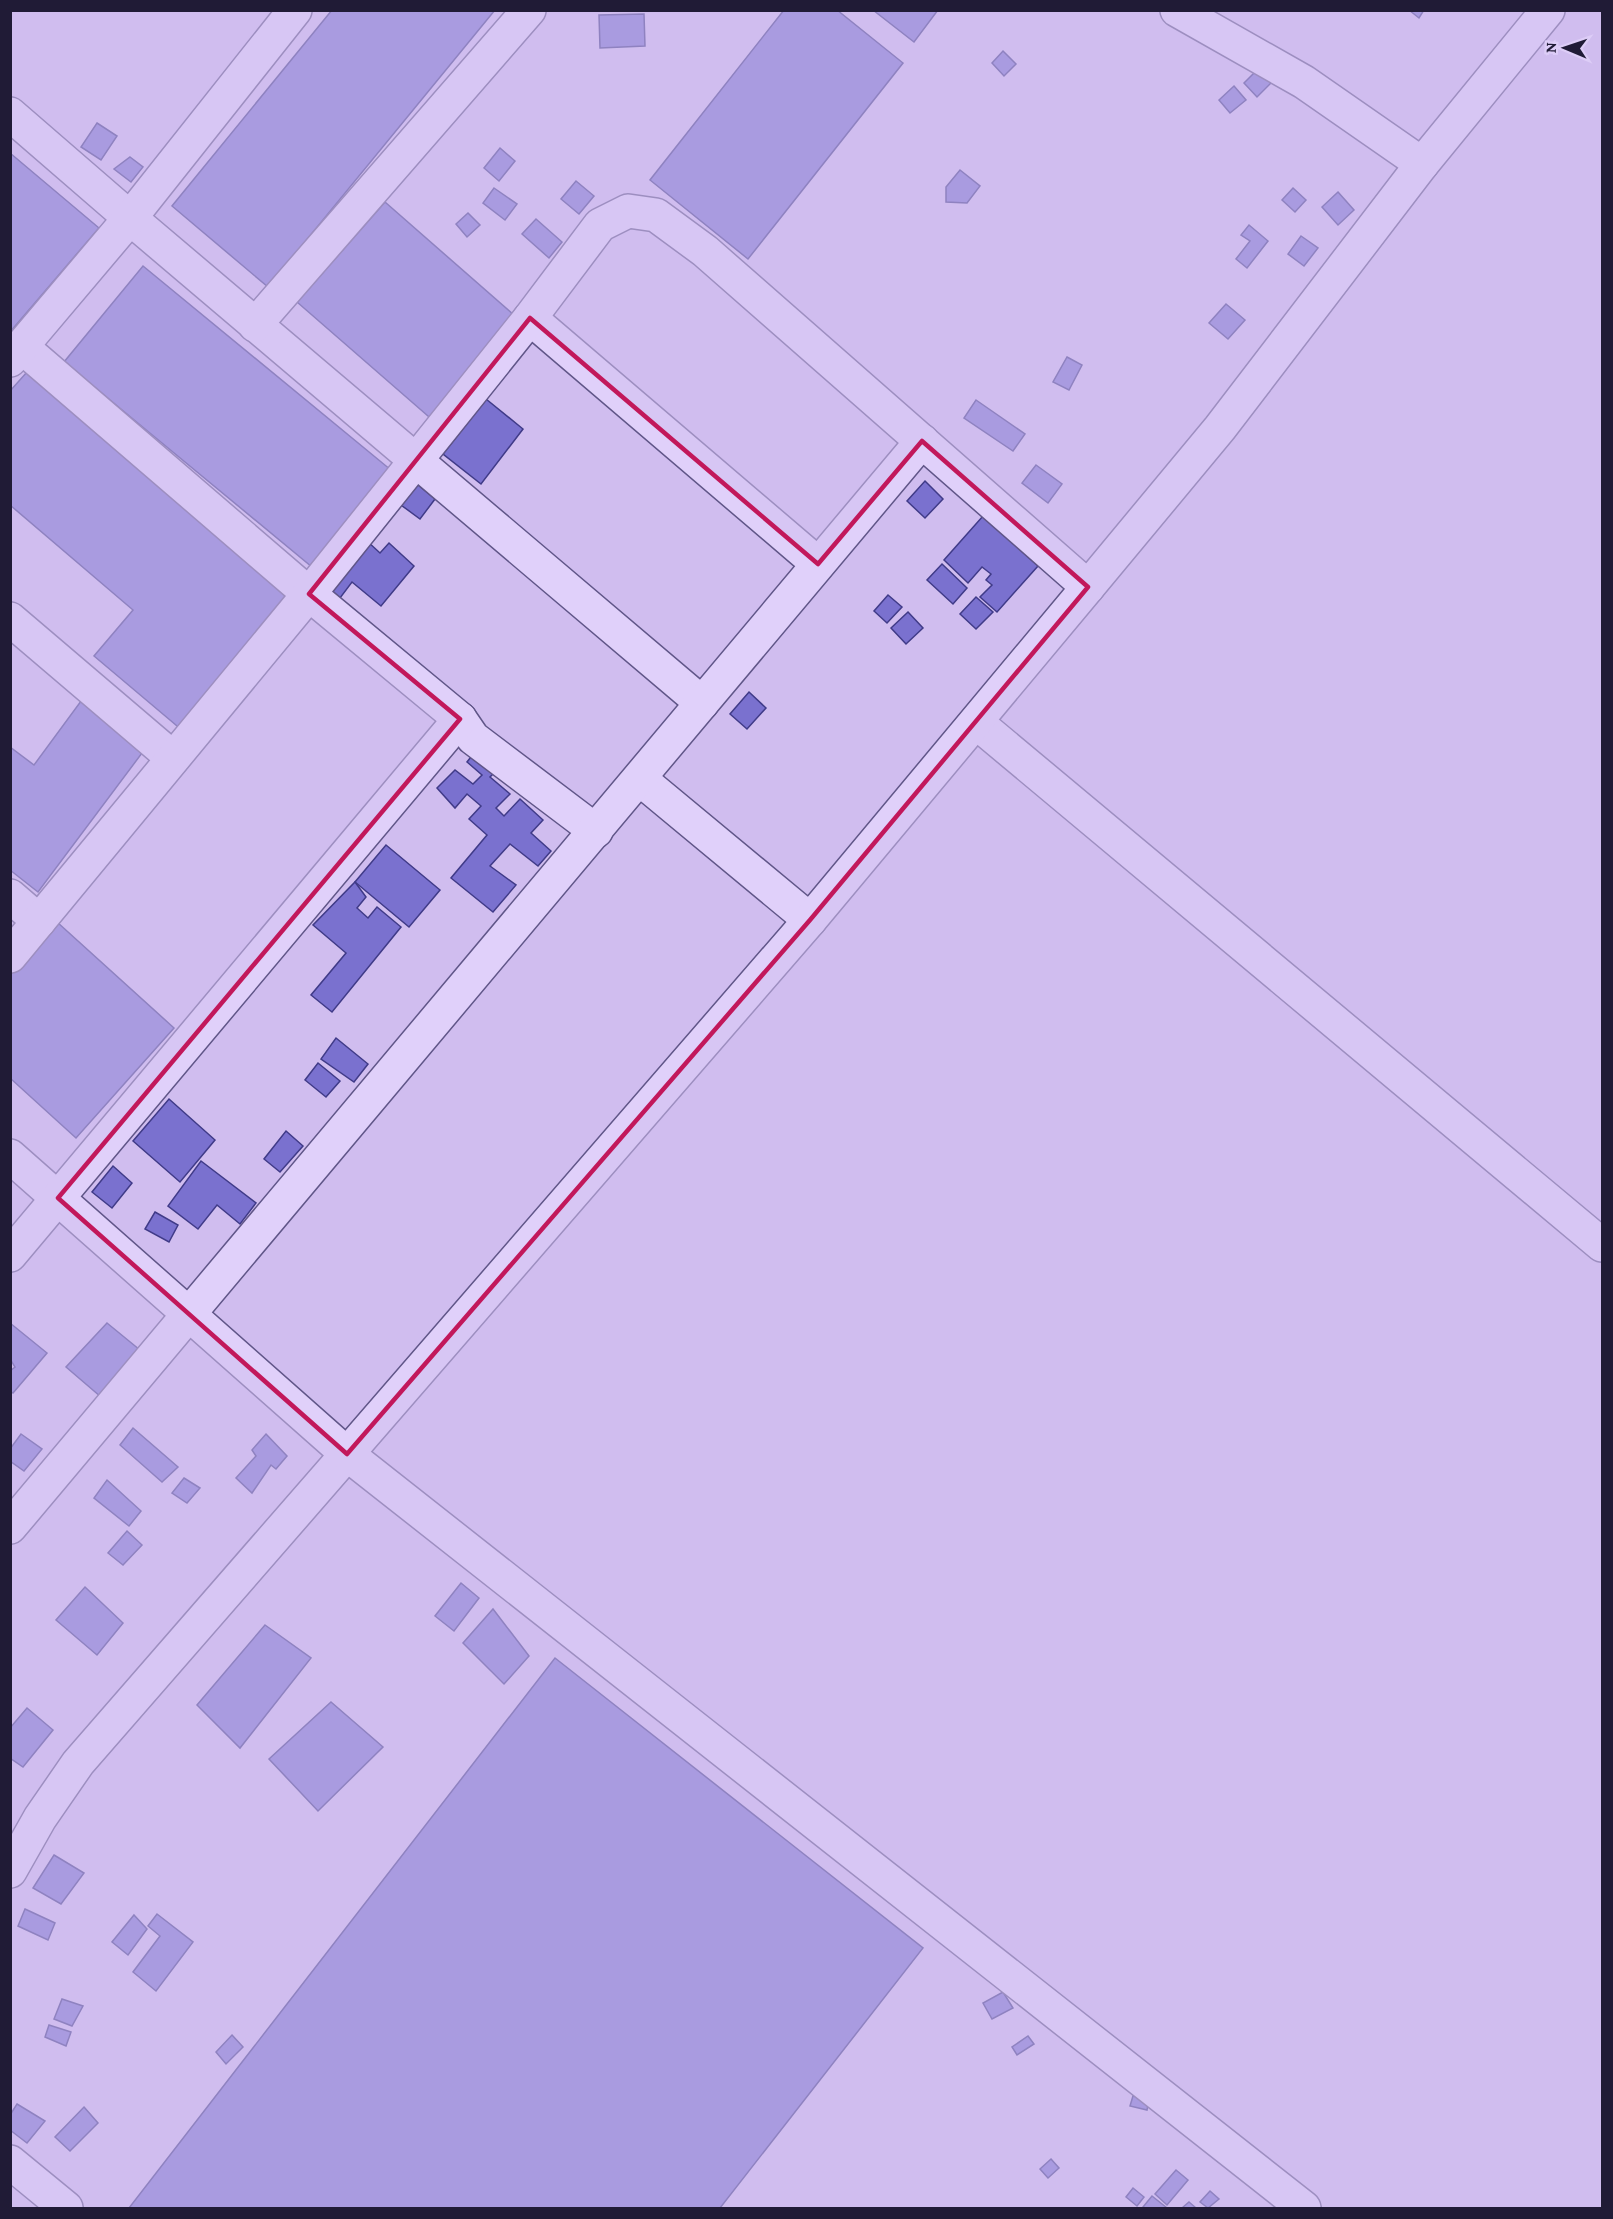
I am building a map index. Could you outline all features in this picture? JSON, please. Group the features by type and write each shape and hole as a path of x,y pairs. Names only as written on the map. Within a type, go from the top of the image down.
{"street":[{"path":"295,10 130,218 16,353 460,719 473,738 596,831"},
{"path":"255,325 529,10"},
{"path":"1177,10 1304,82 1422,164"},
{"path":"10,1871 40,1818 78,1763 810,920 1220,428 1422,164 1548,10"},
{"path":"10,114 255,325 702,703"},
{"path":"10,956 309,594 530,318 600,225 628,211 656,215 714,259 1088,587"},
{"path":"530,318 818,564"},
{"path":"10,1527 922,441"},
{"path":"10,619 173,758"},
{"path":"10,1255 460,719"},
{"path":"976,722 1602,1245"},
{"path":"640,778 810,920"},
{"path":"10,896 39,921"},
{"path":"10,1156 347,1454 1284,2203"},
{"path":"10,2162 66,2208"}],"highlighted area":[{"path":"530,318 818,564 922,441 1088,587 810,920 347,1454 58,1198 460,719 309,594"}],"building":[{"path":"332,10 495,10 268,287 172,206"},
{"path":"784,10 837,10 903,63 748,259 650,180"},
{"path":"873,10 938,10 914,42"},
{"path":"1409,10 1424,10 1419,18"},
{"path":"644,14 645,46 600,48 599,15"},
{"path":"1003,51 1016,64 1004,76 992,63"},
{"path":"1258,69 1271,83 1257,97 1244,83"},
{"path":"1234,86 1246,100 1230,113 1219,100"},
{"path":"97,123 117,136 101,160 81,147"},
{"path":"500,148 515,161 499,181 484,168"},
{"path":"10,153 99,228 10,332"},
{"path":"130,157 143,167 131,182 114,169"},
{"path":"960,170 980,186 967,203 946,202 946,187"},
{"path":"576,181 594,196 579,214 561,199"},
{"path":"494,188 517,204 505,220 483,203"},
{"path":"1293,188 1306,200 1295,212 1282,200"},
{"path":"1338,192 1354,210 1338,225 1322,207"},
{"path":"385,202 523,323 436,423 297,302"},
{"path":"468,213 480,225 467,237 456,224"},
{"path":"536,219 562,242 549,258 522,234"},
{"path":"1249,225 1268,241 1247,268 1236,259 1250,241 1241,235"},
{"path":"1301,236 1318,248 1304,266 1288,254"},
{"path":"143,266 397,475 318,572 64,362"},
{"path":"1226,304 1245,320 1228,339 1209,323"},
{"path":"1067,357 1082,365 1069,390 1053,382"},
{"path":"27,372 294,600 183,731 94,656 133,610 10,505 10,391"},
{"path":"486,399 523,429 481,484 443,454"},
{"path":"976,400 1025,434 1013,451 964,418"},
{"path":"1036,465 1062,484 1048,503 1022,483"},
{"path":"925,481 943,499 925,518 907,501"},
{"path":"417,484 435,499 420,519 401,505"},
{"path":"983,516 1038,566 997,612 980,597 992,585 986,580 991,574 982,567 968,583 944,560"},
{"path":"367,541 380,553 389,543 414,566 381,606 352,582 340,598 327,588"},
{"path":"942,564 967,588 953,604 927,580"},
{"path":"888,595 902,607 887,623 874,611"},
{"path":"976,597 993,612 976,629 960,614"},
{"path":"908,612 923,628 906,644 891,628"},
{"path":"749,692 766,708 747,729 730,714"},
{"path":"84,697 148,745 38,892 10,870 10,747 34,765"},
{"path":"474,753 496,771 490,777 510,794 496,808 504,816 520,799 543,820 531,833 551,851 538,866 510,844 490,866 516,885 493,912 451,878 487,835 469,819 481,806 467,794 455,808 437,788 455,770 473,784 482,775 467,762"},
{"path":"386,845 440,890 409,927 355,882"},
{"path":"355,882 366,897 357,908 368,918 377,907 401,927 332,1012 311,995 346,953 313,925"},
{"path":"57,922 174,1028 76,1138 10,1078 10,974"},
{"path":"336,1038 368,1064 354,1082 321,1059"},
{"path":"318,1063 340,1081 326,1097 305,1080"},
{"path":"169,1099 215,1140 180,1182 133,1141"},
{"path":"286,1131 303,1146 280,1172 264,1159"},
{"path":"201,1161 256,1203 240,1224 217,1205 198,1229 168,1206"},
{"path":"113,1166 132,1183 112,1208 92,1192"},
{"path":"155,1212 178,1225 169,1242 145,1229"},
{"path":"10,1323 47,1353 13,1393 10,1391 10,1371 15,1367 10,1359"},
{"path":"107,1323 140,1350 101,1397 66,1367"},
{"path":"133,1428 178,1467 162,1482 120,1445"},
{"path":"21,1434 42,1449 24,1471 10,1461 10,1449"},
{"path":"266,1434 287,1456 276,1469 271,1465 252,1493 236,1478 256,1456 252,1450"},
{"path":"184,1478 200,1488 187,1503 172,1493"},
{"path":"107,1480 141,1511 129,1526 94,1498"},
{"path":"127,1531 142,1545 123,1565 108,1553"},
{"path":"461,1583 479,1598 454,1631 435,1616"},
{"path":"85,1587 123,1623 97,1655 56,1620"},
{"path":"493,1609 529,1656 504,1684 463,1643"},
{"path":"265,1625 311,1658 240,1748 197,1705"},
{"path":"555,1658 923,1948 720,2208 129,2208"},
{"path":"331,1702 383,1747 318,1811 269,1759"},
{"path":"27,1708 53,1730 23,1767 10,1758 10,1728"},
{"path":"54,1855 84,1873 61,1904 33,1888"},
{"path":"25,1909 55,1923 48,1940 18,1926"},
{"path":"157,1914 193,1942 156,1991 133,1972 160,1936 148,1926"},
{"path":"134,1915 147,1929 128,1955 112,1942"},
{"path":"1003,1992 1013,2008 992,2019 983,2003"},
{"path":"62,1999 83,2006 72,2026 54,2019"},
{"path":"49,2025 71,2032 66,2046 45,2037"},
{"path":"232,2035 243,2047 226,2064 216,2052"},
{"path":"1028,2036 1034,2044 1017,2055 1012,2047"},
{"path":"1133,2096 1149,2100 1147,2110 1130,2106"},
{"path":"17,2104 45,2121 27,2143 10,2130 10,2115"},
{"path":"84,2107 98,2123 70,2151 55,2137"},
{"path":"1051,2159 1059,2168 1048,2178 1040,2169"},
{"path":"1176,2170 1188,2180 1167,2205 1155,2194"},
{"path":"1133,2188 1144,2197 1137,2206 1126,2197"},
{"path":"1210,2191 1219,2199 1208,2208 1200,2202"},
{"path":"1152,2196 1167,2208 1143,2207"},
{"path":"1189,2202 1196,2208 1182,2208"}]}
